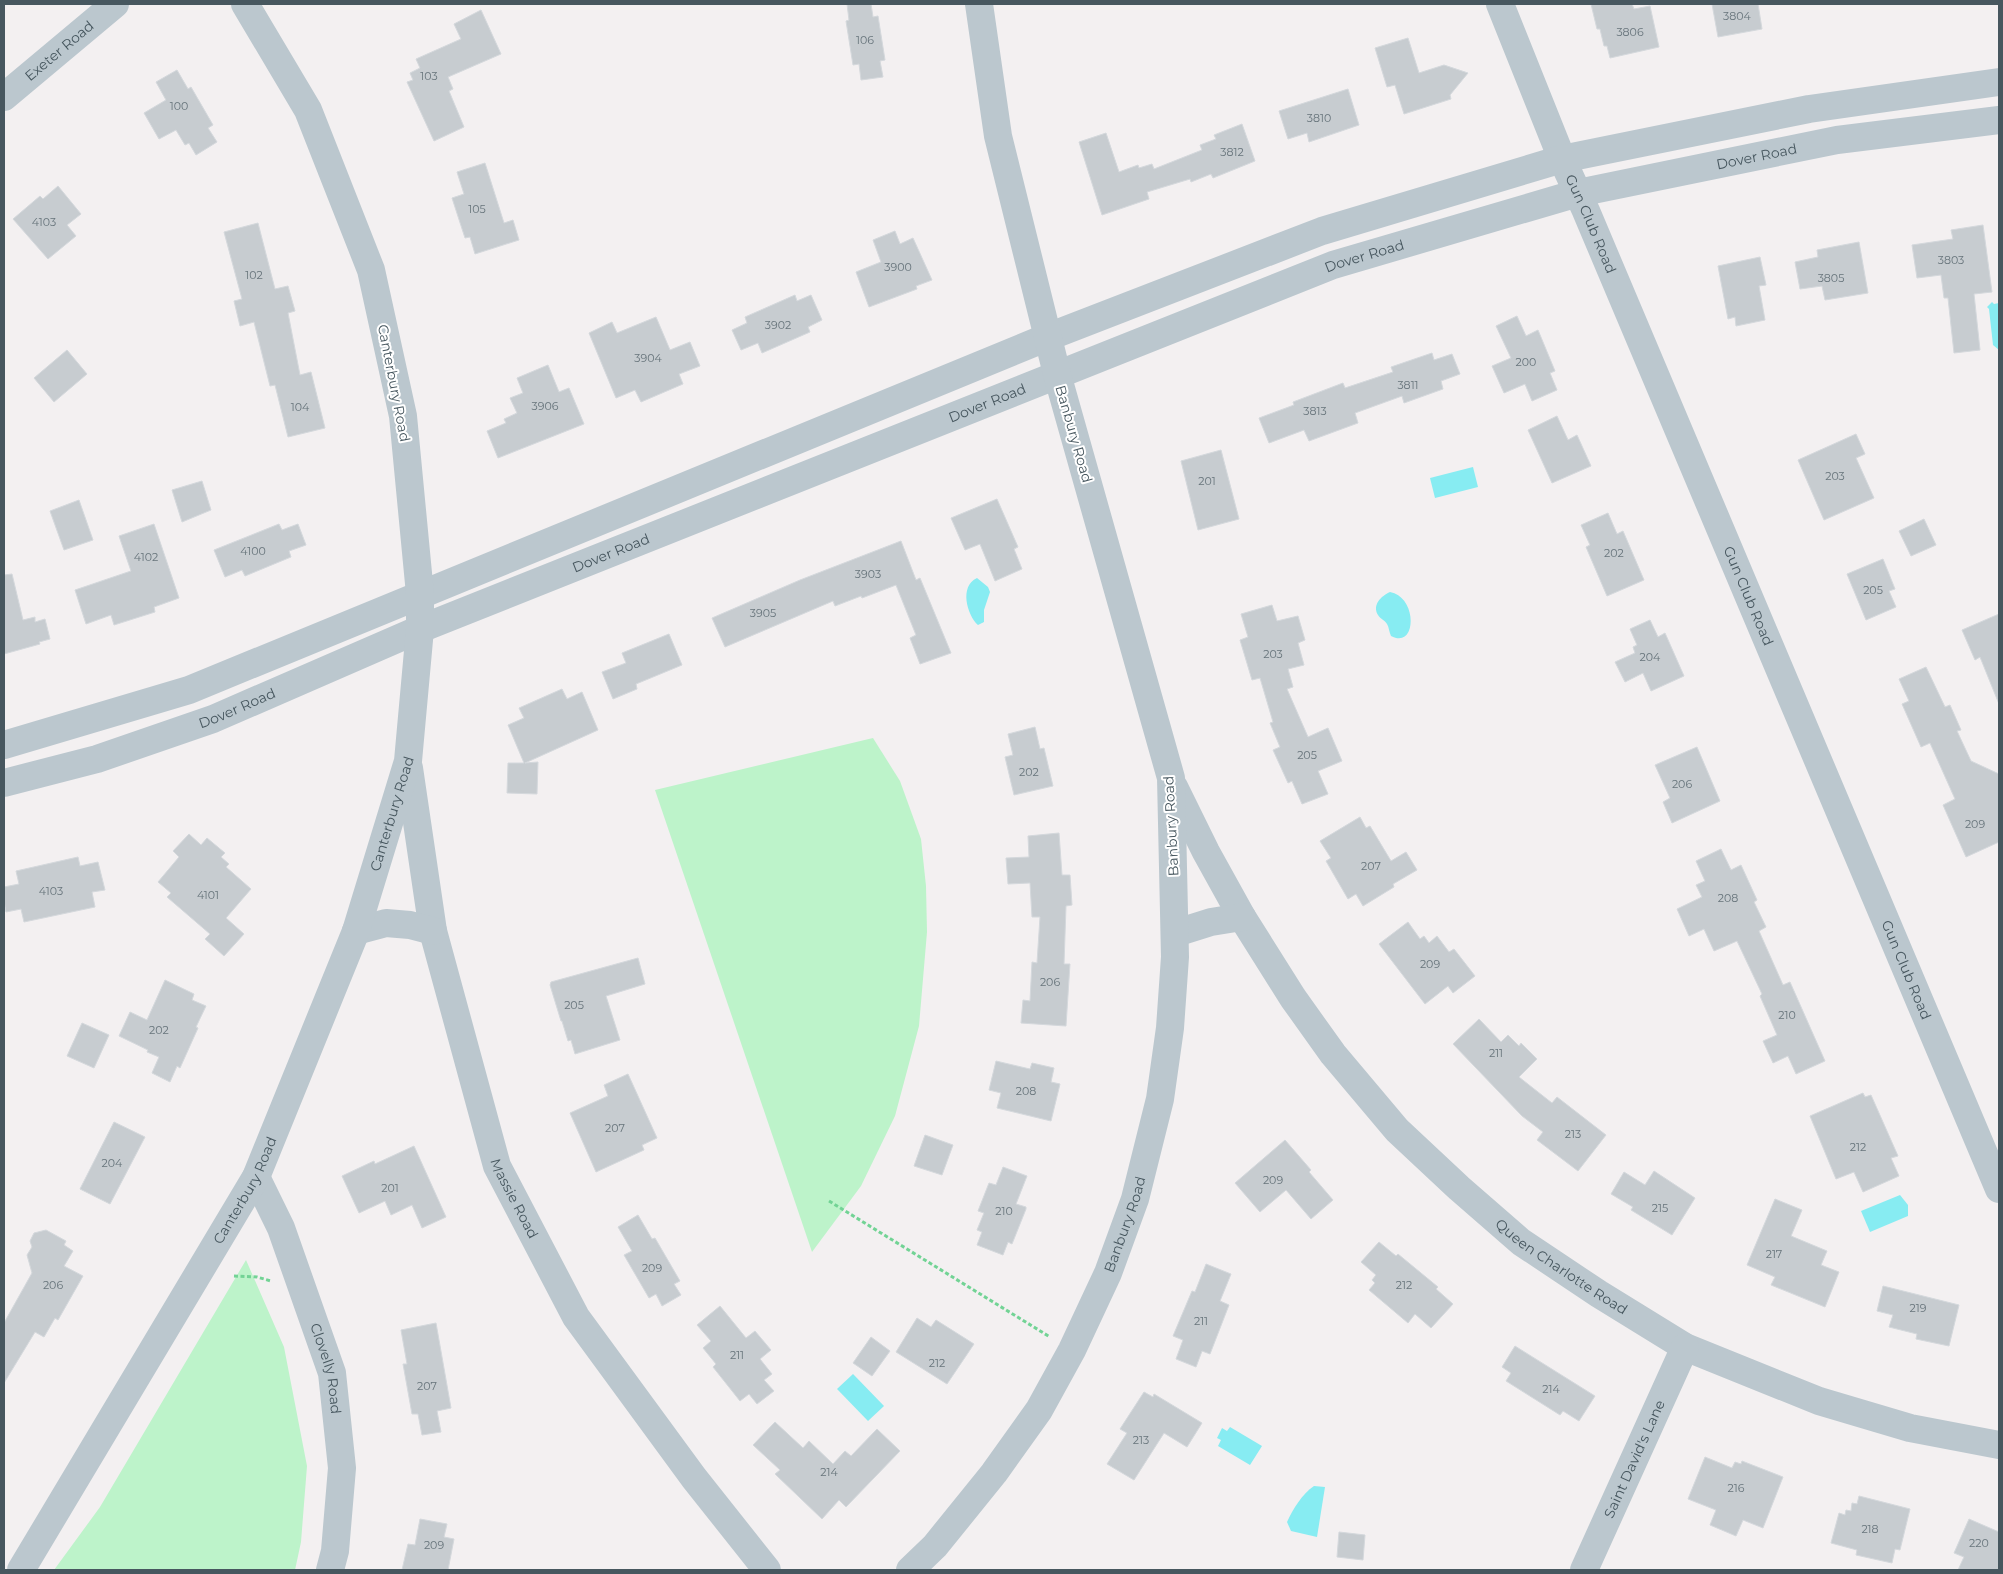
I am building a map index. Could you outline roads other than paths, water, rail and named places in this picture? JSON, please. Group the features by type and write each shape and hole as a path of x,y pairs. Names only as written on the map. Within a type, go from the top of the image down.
{"street":[{"name":"Exeter Road","path":"4,97 115,4"},
{"name":"Canterbury Road","path":"20,1570 256,1177 356,931 408,761 420,629 420,594 403,416 371,270 308,110 245,4"},
{"name":"Banbury Road","path":"910,1570 935,1546 994,1473 1039,1410 1072,1350 1108,1273 1135,1199 1158,1108 1170,1028 1176,933 1170,778 1057,374 998,136 979,4"},
{"name":"Gun Club Road","path":"1500,4 1562,159 1999,1189"},
{"path":"4,745 189,690 1048,337 1322,231 1562,159 1809,109 1999,82"},
{"name":"Dover Road","path":"4,783 97,759 212,719 420,629 1333,265 1578,193 1837,140 1999,120"},
{"name":"Massie Road","path":"408,761 433,931 497,1166 576,1317 694,1478 767,1570"},
{"name":"Queen Charlotte Road","path":"1170,778 1206,852 1242,917 1292,998 1333,1054 1397,1130 1521,1242 1599,1294 1685,1347 1819,1401 1910,1428 1999,1445"},
{"path":"1176,933 1211,922 1242,917"},
{"path":"356,931 386,924 410,926 433,931"},
{"name":"Clovelly Road","path":"256,1177 281,1228 332,1373 342,1468 335,1551 330,1570"},
{"name":"Saint David's Lane","path":"1584,1570 1685,1347"}],"water":[{"path":"1992,302 1994,304 1999,303 1999,350 1993,345 1989,309 1987,307"},
{"path":"1473,467 1478,487 1435,498 1430,478"},
{"path":"977,578 988,587 990,592 984,610 984,622 978,625 971,615 967,601 968,587"},
{"path":"1390,592 1399,596 1406,603 1411,621 1406,636 1400,638 1391,636 1387,624 1376,611 1378,601"},
{"path":"1900,1195 1908,1205 1908,1216 1870,1232 1861,1211"},
{"path":"853,1374 884,1406 868,1421 837,1389"},
{"path":"1230,1427 1262,1446 1250,1465 1218,1446 1221,1440 1217,1438 1222,1428 1227,1431"},
{"path":"1314,1486 1325,1487 1317,1537 1291,1531 1287,1522 1298,1502"}]}
